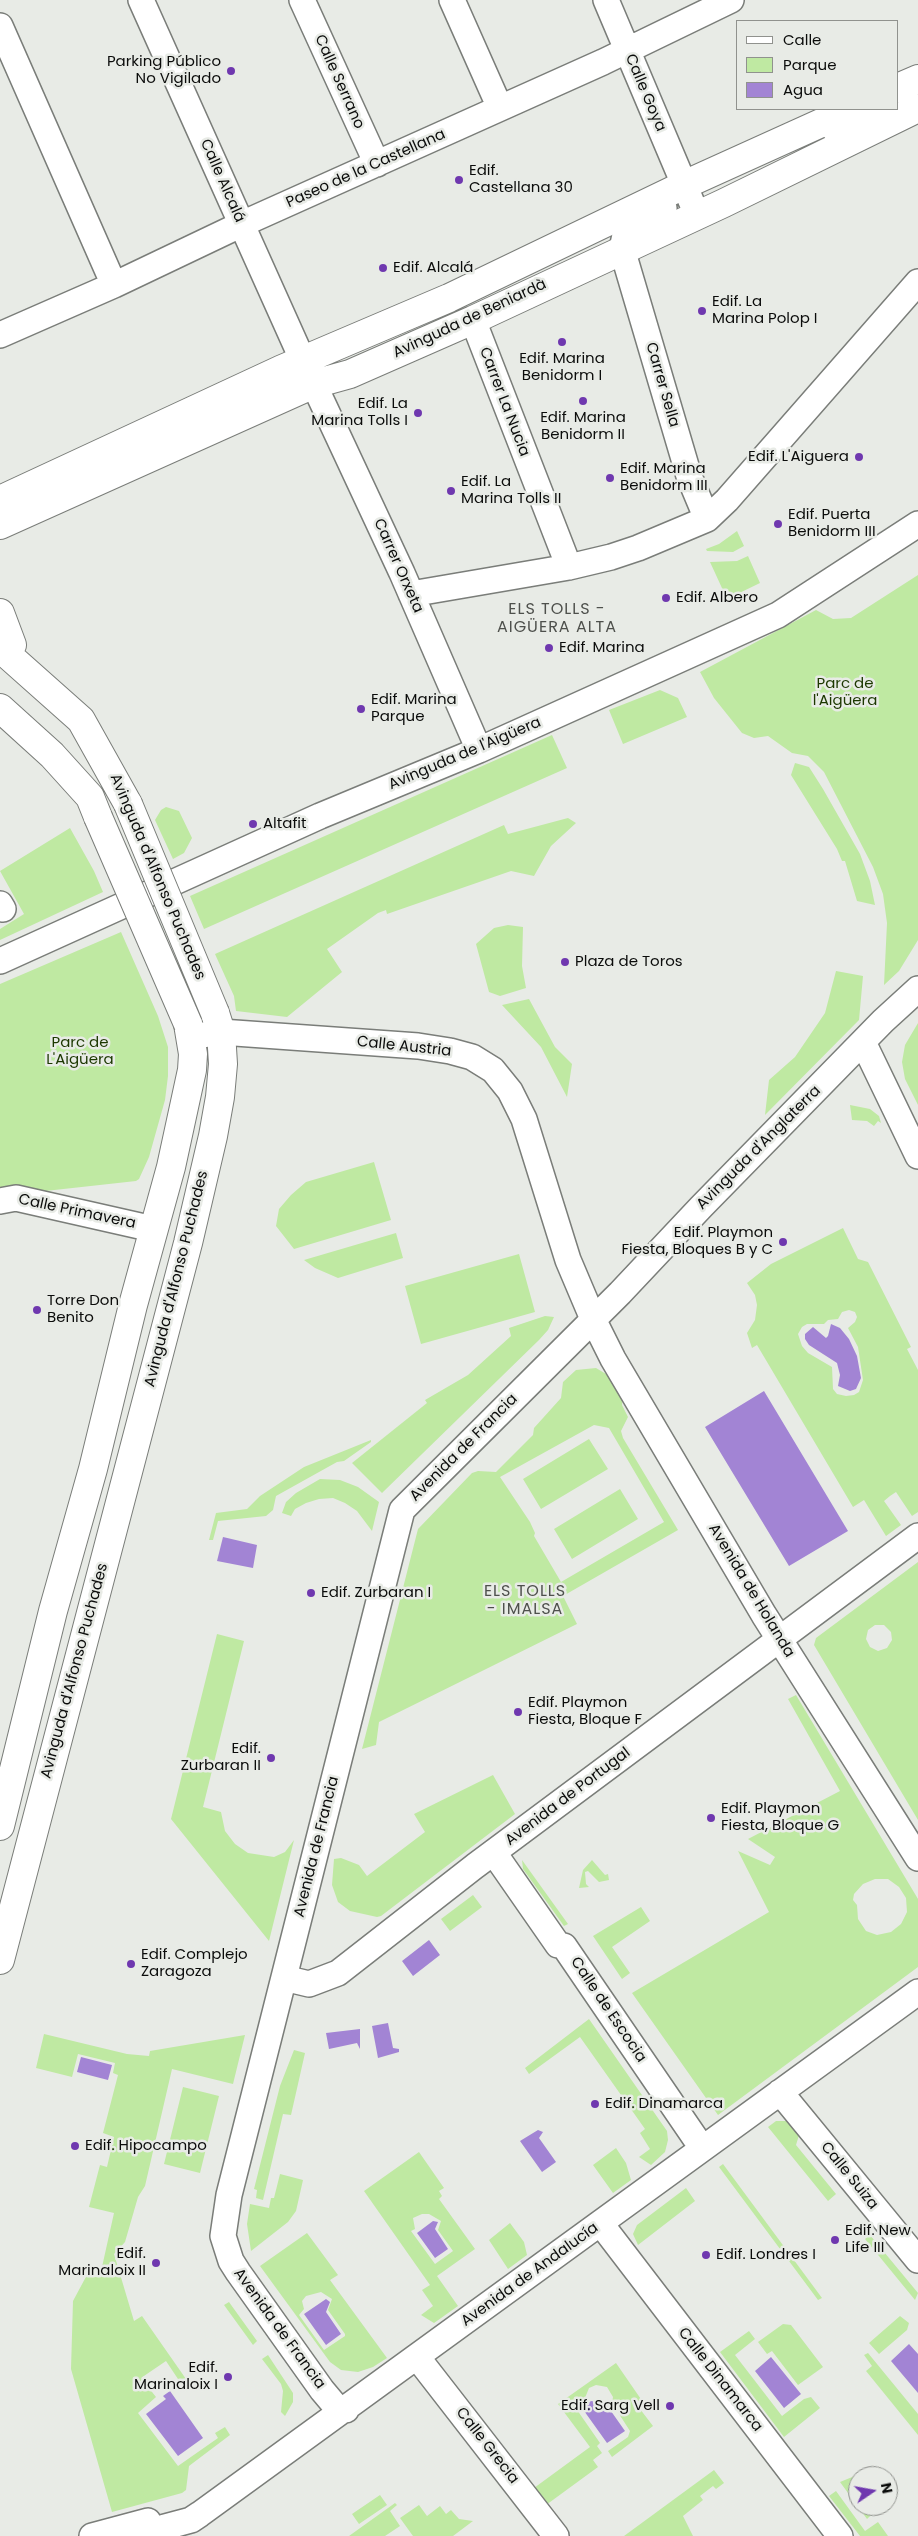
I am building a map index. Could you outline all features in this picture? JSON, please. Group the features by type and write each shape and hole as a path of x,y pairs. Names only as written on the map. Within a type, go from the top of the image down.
{"main road":[{"path":"898,88 918,79"},
{"name":"Avinguda de Beniardà","path":"4,518 308,373 449,298 918,108"},
{"name":"Avinguda de Beniardà","path":"308,373 350,374 473,320 622,250 690,199 850,110"},
{"name":"Avinguda d'Alfonso Puchades","path":"0,613 4,640 32,675 82,720 128,804 218,1023 223,1048 220,1097 200,1189 0,1960"},
{"name":"Avinguda d'Alfonso Puchades","path":"0,708 65,769 90,797 190,1031 192,1070 171,1167 93,1469 53,1611 0,1826"},
{"path":"154,1229 175,1288"}],"street":[{"name":"Calle Alcalá","path":"141,0 308,373"},
{"name":"Calle Serrano","path":"302,0 377,164"},
{"path":"452,0 500,108"},
{"name":"Calle Goya","path":"606,0 690,199"},
{"name":"Paseo de la Castellana","path":"0,335 114,285 242,224 627,50 731,0"},
{"path":"0,26 114,285"},
{"path":"898,93 918,79"},
{"path":"690,199 872,110"},
{"name":"Carrer Sella","path":"622,250 689,476 707,518"},
{"path":"412,594 569,567 638,548 707,518 727,500 918,282"},
{"name":"Carrer La Nucia","path":"473,320 569,567"},
{"name":"Carrer Orxeta","path":"308,373 412,594 479,750"},
{"name":"Avinguda de l'Aigüera","path":"0,961 320,816 479,750 778,615 918,524"},
{"name":"Avinguda d'Anglaterra","path":"592,1319 863,1042 918,989"},
{"name":"Calle Austria","path":"190,1031 218,1023 418,1046 472,1057 492,1070 510,1091 524,1119 568,1260 592,1319"},
{"path":"863,1042 918,1156"},
{"name":"Calle Primavera","path":"0,1201 16,1198 154,1229"},
{"name":"Avenida de Holanda","path":"592,1319 613,1359 779,1639 918,1858"},
{"name":"Avenida de Francia","path":"346,2410 338,2409 322,2390 231,2261 223,2236 227,2204 402,1510 592,1319"},
{"name":"Avenida de Portugal","path":"284,1978 309,1984 338,1973 494,1853 918,1536"},
{"name":"Calle de Escocia","path":"494,1853 558,1945 564,1946 702,2148"},
{"name":"Avenida de Andalucía","path":"132,2536 190,2520 200,2514 346,2410 918,1992"},
{"name":"Calle Suiza","path":"780,2092 918,2260"},
{"name":"Calle Dinamarca","path":"601,2224 840,2536"},
{"name":"Calle Grecia","path":"417,2357 556,2536"},
{"path":"92,2536 186,2511 200,2503 326,2410 327,2403 322,2390"}],"green space":[{"path":"737,531 744,546 733,552 707,551 706,549 719,544"},
{"path":"748,556 760,583 727,599 710,562 737,561"},
{"name":"Parc de l'Aigüera","path":"918,575 918,940 899,971 884,985 887,923 883,894 873,867 824,772 808,756 792,753 768,736 754,738 742,733 714,698 700,672 816,610 833,619 851,618"},
{"path":"660,690 678,698 687,717 623,744 609,710"},
{"path":"552,735 567,768 204,929 190,896"},
{"path":"795,763 809,767 860,854 870,881 875,905 857,901 845,861 842,861 837,849 791,775"},
{"path":"166,807 179,811 192,838 184,853 173,859 155,820 161,810"},
{"path":"568,818 576,823 551,846 534,876 511,871 387,914 386,910 378,913 327,949 342,972 287,1017 236,1011 234,996 215,954 504,825 508,834"},
{"path":"70,828 94,871 103,892 0,940 0,929 24,914 0,871"},
{"path":"508,925 523,927 522,966 526,988 500,996 489,992 476,944 494,928"},
{"name":"Parc de L'Aigüera","path":"121,932 158,1016 168,1047 168,1076 165,1100 149,1157 139,1179 136,1181 0,1196 0,984"},
{"path":"836,971 863,976 859,1020 765,1115 769,1080 795,1057 825,1013"},
{"path":"529,999 555,1047 572,1064 567,1097 541,1047 502,1005"},
{"path":"918,1023 918,1105 905,1079 902,1062 905,1045"},
{"path":"850,1105 870,1109 879,1116 881,1123 878,1121 874,1126 867,1121 852,1120"},
{"path":"374,1162 391,1220 294,1249 276,1226 279,1209 291,1195 306,1182"},
{"path":"843,1228 858,1259 868,1262 911,1347 907,1349 918,1370 918,1512 912,1516 896,1492 890,1496 884,1501 901,1525 886,1536 864,1500 853,1507 757,1345 752,1348 747,1333 755,1320 757,1305 755,1295 747,1283 771,1264","holes":["849,1310 855,1312 857,1317 855,1322 848,1328 858,1347 863,1380 859,1392 846,1396 837,1394 833,1389 832,1367 808,1353 802,1346 798,1334 802,1327 807,1324 824,1324 828,1320 838,1319 842,1312"]},
{"path":"396,1233 403,1258 338,1278 315,1268 304,1260"},
{"path":"519,1254 535,1312 421,1344 405,1286"},
{"path":"545,1316 554,1317 548,1330 539,1340 382,1493 352,1463 427,1403 425,1400 468,1375 511,1336 509,1328"},
{"path":"596,1368 611,1377 623,1398 622,1405 628,1417 621,1431 623,1438 678,1530 563,1596 577,1624 379,1722 376,1745 362,1749 418,1529 472,1473 478,1471 496,1472 533,1435 534,1428 561,1398 563,1382 576,1370","holes":["594,1425 609,1428 664,1522 561,1582 534,1536 535,1533 530,1522 500,1477"]},
{"path":"589,1439 608,1469 541,1509 523,1479"},
{"path":"371,1440 371,1442 344,1461 337,1462 276,1496 273,1510 266,1516 218,1521 213,1540 209,1540 216,1513 247,1509 260,1496 304,1467"},
{"path":"320,1479 340,1480 358,1487 379,1502 372,1531 357,1511 333,1498 319,1499 306,1503 295,1509 291,1516 282,1513 286,1502 296,1493"},
{"path":"620,1489 638,1519 572,1559 554,1529"},
{"path":"918,1562 918,1820 814,1645 816,1638","holes":["875,1625 884,1625 891,1632 892,1640 887,1648 878,1651 870,1647 866,1639 868,1630"]},
{"path":"217,1634 244,1641 203,1807 221,1812 225,1831 235,1844 248,1853 274,1857 285,1852 294,1840 269,1941 171,1819"},
{"path":"796,1695 918,1899 918,1967 718,2115 632,1993 769,1912 738,1851 770,1865 775,1857 748,1839 840,1791 788,1699","holes":["875,1879 888,1879 899,1887 906,1898 907,1912 901,1924 891,1932 877,1935 866,1931 858,1919 857,1905 853,1900 854,1894 863,1884"]},
{"path":"493,1775 515,1814 381,1916 377,1917 350,1911 338,1902 332,1885 334,1859 341,1858 359,1865 367,1876 425,1832 414,1814"},
{"path":"522,1860 568,1924 564,1926 523,1869"},
{"path":"592,1860 605,1875 608,1874 609,1880 599,1882 588,1871 585,1872 586,1884 589,1887 579,1888 583,1870"},
{"path":"473,1895 482,1907 450,1931 441,1919"},
{"path":"641,1907 650,1921 612,1947 630,1973 622,1979 593,1936"},
{"path":"589,2019 667,2131 668,2140 665,2152 651,2165 639,2157 650,2149 640,2133 645,2129 580,2037 529,2074 525,2068"},
{"path":"44,2034 127,2054 149,2056 150,2051 245,2035 233,2084 172,2069 145,2186 138,2197 125,2242 114,2254 134,2321 142,2316 186,2379 178,2379 166,2361 141,2378 156,2397 138,2413 178,2466 218,2438 215,2433 225,2427 230,2435 189,2466 186,2490 182,2493 112,2512 71,2369 73,2301 88,2273 86,2269 102,2267 114,2213 89,2207 100,2165 107,2167 114,2137 103,2133 118,2075 113,2073 115,2063 78,2054 72,2077 36,2068"},
{"path":"294,2050 305,2053 291,2115 283,2114 263,2200 256,2198 257,2190 254,2189 280,2086"},
{"path":"183,2087 219,2096 200,2173 164,2164"},
{"path":"776,2121 791,2121 800,2132 796,2145 836,2194 828,2201 768,2127"},
{"path":"616,2148 626,2163 631,2180 613,2193 593,2165"},
{"path":"419,2152 444,2188 439,2191 442,2196 439,2199 475,2249 437,2276 458,2306 434,2323 421,2315 433,2306 422,2290 430,2285 364,2191","holes":["422,2214 429,2214 441,2221 438,2230 453,2251 435,2264 411,2231 415,2229 413,2218"]},
{"path":"723,2164 822,2298 818,2300 719,2167"},
{"path":"280,2174 303,2180 296,2211 288,2222 251,2251 247,2224 250,2204 269,2208 271,2198 274,2198"},
{"path":"686,2188 695,2201 638,2245 633,2234 637,2225"},
{"path":"510,2223 524,2242 527,2255 508,2269 489,2240"},
{"path":"307,2233 338,2275 330,2280 387,2358 373,2367 358,2372 341,2370 330,2362 260,2266","holes":["321,2292 332,2299 328,2310 345,2336 324,2350 299,2315 304,2309 302,2301 306,2296"]},
{"path":"870,2235 918,2293 915,2300 865,2239"},
{"path":"229,2302 257,2341 253,2345 224,2305"},
{"path":"900,2316 909,2323 907,2330 879,2354 869,2343"},
{"path":"783,2324 791,2325 823,2367 798,2385 772,2351 767,2354 758,2342"},
{"path":"749,2331 755,2339 735,2355 782,2416 804,2399 811,2397 820,2408 784,2437 720,2352"},
{"path":"868,2353 918,2414 918,2435 866,2371 872,2366 864,2355"},
{"path":"268,2355 293,2393 293,2402 285,2416 281,2412 283,2391 281,2384 262,2359"},
{"path":"616,2363 645,2405 640,2409 653,2426 612,2457 608,2451 628,2437 630,2431 612,2403 613,2397 607,2387 596,2385 589,2388 585,2398 575,2407 600,2443 597,2446 602,2453 593,2460 598,2467 546,2505 534,2488 590,2447 558,2404"},
{"path":"714,2470 724,2483 716,2489 713,2486 700,2496 703,2500 683,2516 693,2536 624,2536"},
{"path":"848,2479 848,2493 840,2482"},
{"path":"836,2491 848,2508 848,2516 854,2516 865,2531 878,2522 888,2536 860,2536 829,2496"},
{"path":"380,2495 387,2505 359,2524 352,2514"},
{"path":"395,2503 397,2505 390,2511 400,2526 385,2536 349,2536"},
{"path":"419,2505 427,2516 440,2506 446,2514 451,2510 459,2519 473,2521 453,2536 413,2536 400,2518"}],"water":[{"path":"831,1324 840,1328 849,1339 857,1356 861,1378 856,1389 850,1391 838,1386 840,1375 837,1363 809,1345 805,1339 805,1334 813,1327 826,1338"},
{"path":"764,1391 848,1531 789,1566 705,1427"},
{"path":"223,1537 257,1545 253,1568 217,1561"},
{"path":"429,1940 440,1955 413,1976 402,1961"},
{"path":"388,2023 393,2048 399,2049 399,2052 378,2058 372,2026"},
{"path":"360,2029 360,2049 357,2043 329,2049 326,2033"},
{"path":"81,2057 112,2065 108,2080 77,2072"},
{"path":"538,2130 543,2132 539,2138 556,2162 542,2172 520,2141"},
{"path":"433,2221 438,2222 435,2229 448,2249 435,2258 417,2233"},
{"path":"326,2299 330,2302 326,2312 341,2334 326,2345 304,2314"},
{"path":"909,2344 918,2354 918,2393 891,2361"},
{"path":"771,2357 801,2394 784,2408 755,2371"},
{"path":"170,2391 203,2438 178,2456 146,2414 166,2399 163,2396"},
{"path":"591,2401 606,2404 625,2431 607,2443 582,2408"}],"place":[{"name":"Parking Público No Vigilado","path":"231,71"},
{"name":"Edif. Castellana 30","path":"459,180"},
{"name":"Edif. Alcalá","path":"383,268"},
{"name":"Edif. La Marina Polop I","path":"702,311"},
{"name":"Edif. Marina Benidorm I","path":"562,342"},
{"name":"Edif. Marina Benidorm II","path":"583,401"},
{"name":"Edif. La Marina Tolls I","path":"418,413"},
{"name":"Edif. L'Aiguera","path":"859,457"},
{"name":"Edif. Marina Benidorm III","path":"610,478"},
{"name":"Edif. La Marina Tolls II","path":"451,491"},
{"name":"Edif. Puerta Benidorm III","path":"778,524"},
{"name":"Edif. Albero","path":"666,598"},
{"name":"Edif. Marina","path":"549,648"},
{"name":"Edif. Marina Parque","path":"361,709"},
{"name":"Altafit","path":"253,824"},
{"name":"Plaza de Toros","path":"565,962"},
{"name":"Edif. Playmon Fiesta, Bloques B y C","path":"783,1242"},
{"name":"Torre Don Benito","path":"37,1310"},
{"name":"Edif. Zurbaran I","path":"311,1593"},
{"name":"Edif. Playmon Fiesta, Bloque F","path":"518,1712"},
{"name":"Edif. Zurbaran II","path":"271,1758"},
{"name":"Edif. Playmon Fiesta, Bloque G","path":"711,1818"},
{"name":"Edif. Complejo Zaragoza","path":"131,1964"},
{"name":"Edif. Dinamarca","path":"595,2104"},
{"name":"Edif. Hipocampo","path":"75,2146"},
{"name":"Edif. New Life III","path":"835,2240"},
{"name":"Edif. Londres I","path":"706,2255"},
{"name":"Edif. Marinaloix II","path":"156,2263"},
{"name":"Edif. Marinaloix I","path":"228,2377"},
{"name":"Edif. Sarg Vell","path":"670,2406"}],"district":[{"name":"ELS TOLLS - AIGÜERA ALTA","path":"557,619"},
{"name":"ELS TOLLS - IMALSA","path":"525,1601"}]}
